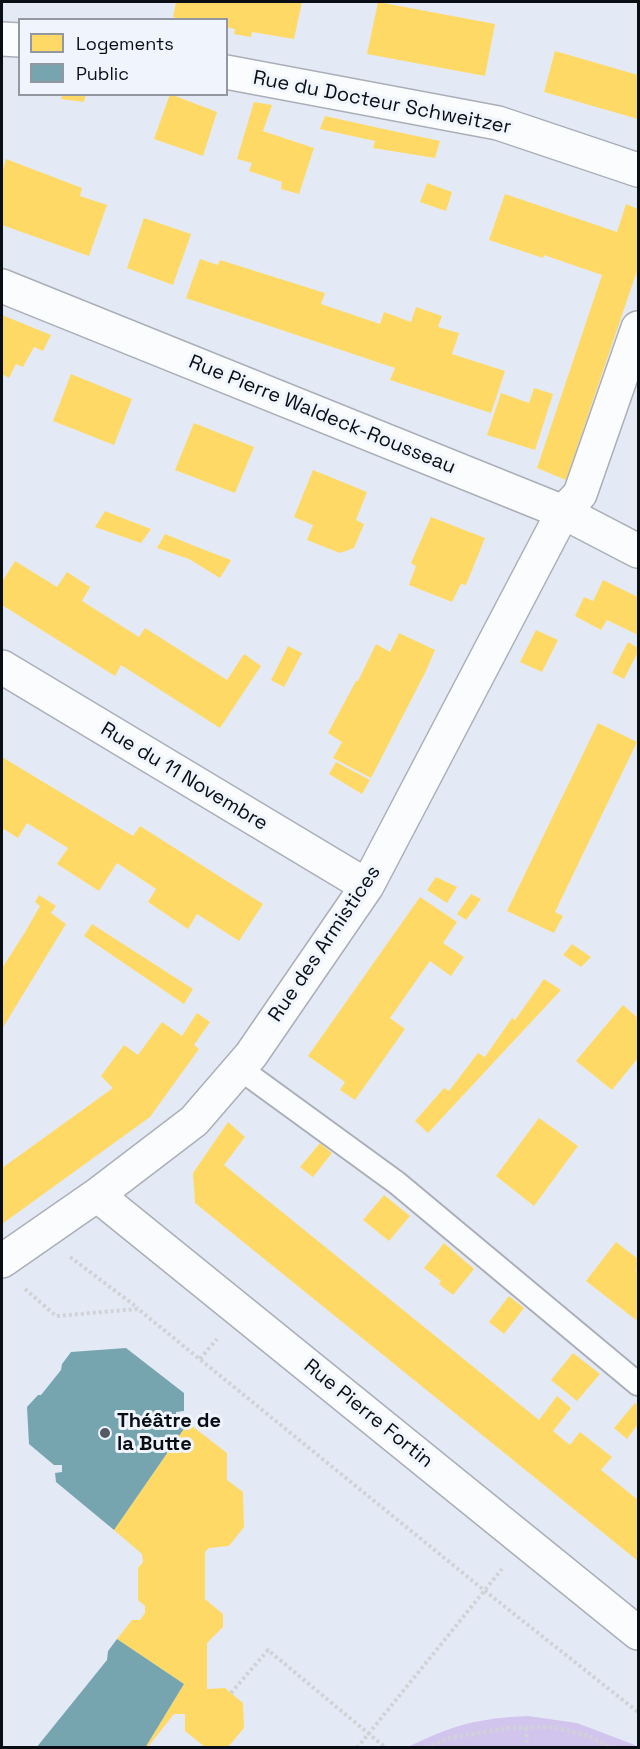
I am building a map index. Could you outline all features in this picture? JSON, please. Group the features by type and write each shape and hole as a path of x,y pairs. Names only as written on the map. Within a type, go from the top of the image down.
{"street":[{"path":"2,39 18,40"},
{"name":"Rue du Docteur Schweitzer","path":"228,72 498,123 639,170"},
{"name":"Rue Pierre Waldeck-Rousseau","path":"2,286 564,512 639,551"},
{"name":"Rue des Armistices","path":"11,1273 97,1195 194,1122 251,1055 367,886 564,512 580,494 639,328"},
{"name":"Rue du 11 Novembre","path":"2,667 367,886"},
{"name":"Rue Pierre Fortin","path":"97,1195 639,1633"}],"lane":[{"path":"239,1068 397,1183 639,1384"}],"path":[{"path":"88,1270 484,1591 639,1712"},
{"path":"11,1273 56,1316 138,1309"},
{"path":"357,1748 525,1541"},
{"path":"231,1693 268,1650 386,1748"},
{"path":"426,1748 449,1738 509,1728 552,1727 589,1736 612,1748"},
{"path":"526,1728 527,1748"}],"shaded area":[{"path":"528,1716 577,1723 635,1745 635,1747 408,1747 438,1733 466,1724"}],"building: Logements":[{"path":"176,2 302,2 294,39 252,32 251,37 234,34 235,29 228,27 228,18 173,17"},
{"path":"378,2 495,24 485,76 367,54"},
{"path":"555,51 638,75 638,119 544,92"},
{"path":"62,96 86,96 84,102 61,99"},
{"path":"169,96 175,96 217,112 203,156 154,139"},
{"path":"254,102 272,105 263,131 314,148 299,194 281,189 282,182 249,171 252,163 237,159"},
{"path":"325,116 440,141 435,158 373,148 375,141 320,129"},
{"path":"6,159 82,188 80,196 107,205 89,256 2,225 2,173"},
{"path":"427,183 452,192 446,211 420,202"},
{"path":"505,194 617,232 626,204 638,209 638,268 566,480 537,468 602,275 544,255 543,258 489,240"},
{"path":"144,218 191,234 173,285 127,268"},
{"path":"200,259 218,265 220,260 325,293 321,304 380,324 384,312 411,322 416,307 442,316 438,327 459,333 452,354 505,371 491,413 390,380 395,368 186,298"},
{"path":"2,315 51,335 43,351 34,347 23,367 16,364 9,378 2,374"},
{"path":"71,374 132,399 114,445 53,421"},
{"path":"534,388 553,394 535,450 487,435 501,393 529,403"},
{"path":"194,423 254,447 235,493 175,470"},
{"path":"313,470 367,492 356,520 364,524 354,548 340,553 307,540 313,525 294,517"},
{"path":"105,511 151,529 141,543 95,527"},
{"path":"431,517 485,538 466,585 461,584 452,602 409,585 416,566 411,563"},
{"path":"165,534 231,560 220,578 189,559 157,548"},
{"path":"15,561 57,587 67,572 90,587 82,601 139,637 145,628 227,680 244,654 261,666 220,728 121,665 115,676 2,605 2,582"},
{"path":"603,580 638,597 638,635 607,620 601,630 575,616 584,597 593,601"},
{"path":"536,630 558,640 542,672 520,662"},
{"path":"399,633 435,650 371,778 333,758 342,742 328,733 376,644 390,652"},
{"path":"628,642 638,648 638,652 624,679 612,673"},
{"path":"288,646 302,653 284,687 271,680"},
{"path":"598,723 637,742 555,912 563,916 554,933 507,911"},
{"path":"2,757 133,836 140,826 263,904 239,941 197,914 188,929 148,902 156,889 117,863 99,891 57,864 68,848 27,823 18,838 2,828"},
{"path":"336,762 370,780 362,794 329,774"},
{"path":"436,877 457,887 447,903 427,890"},
{"path":"471,894 481,899 466,920 457,914"},
{"path":"39,895 56,906 51,913 66,924 2,1029 2,968 40,906 35,902"},
{"path":"420,897 457,922 443,943 464,957 451,976 430,961 390,1018 405,1029 355,1100 340,1090 345,1082 308,1056"},
{"path":"92,924 193,989 184,1004 84,936"},
{"path":"572,944 591,957 581,967 563,955"},
{"path":"544,979 561,990 428,1133 415,1121 444,1088 449,1091 478,1053 485,1057 512,1018 515,1020"},
{"path":"623,1005 638,1018 638,1058 612,1090 576,1061"},
{"path":"197,1013 210,1022 194,1045 199,1049 150,1117 2,1224 2,1168 113,1088 101,1076 124,1045 138,1055 162,1022 182,1036"},
{"path":"539,1118 578,1146 534,1206 496,1176"},
{"path":"228,1122 245,1137 224,1165 539,1420 557,1396 571,1408 553,1431 570,1445 580,1432 612,1457 601,1470 638,1500 638,1561 195,1203 193,1173"},
{"path":"320,1143 332,1153 313,1177 300,1167"},
{"path":"384,1195 410,1216 389,1241 363,1220"},
{"path":"616,1242 638,1259 636,1271 638,1273 638,1316 636,1320 586,1281"},
{"path":"444,1243 474,1269 453,1295 439,1284 441,1281 424,1268"},
{"path":"509,1296 524,1308 504,1334 489,1322"},
{"path":"573,1353 600,1374 577,1401 551,1380"},
{"path":"635,1403 638,1406 638,1424 627,1439 614,1428"},
{"path":"188,1423 227,1453 227,1480 243,1492 244,1527 229,1546 209,1548 205,1552 205,1599 223,1614 223,1627 207,1643 207,1689 225,1688 243,1703 244,1728 229,1746 205,1747 185,1731 185,1714 174,1714 145,1748 184,1684 117,1639 132,1620 140,1620 145,1613 145,1606 138,1600 138,1568 143,1562 142,1554 114,1530"}],"building: Public":[{"name":"Théâtre de la Butte","path":"126,1348 184,1393 184,1411 176,1412 176,1420 185,1420 188,1423 114,1530 56,1482 55,1473 62,1472 62,1465 54,1465 29,1444 27,1407 38,1395 41,1395 61,1370 62,1364 71,1352"},
{"path":"117,1639 184,1684 145,1748 36,1748 107,1660 108,1651"}],"place":[{"name":"Théâtre de la Butte","path":"105,1433"}]}
